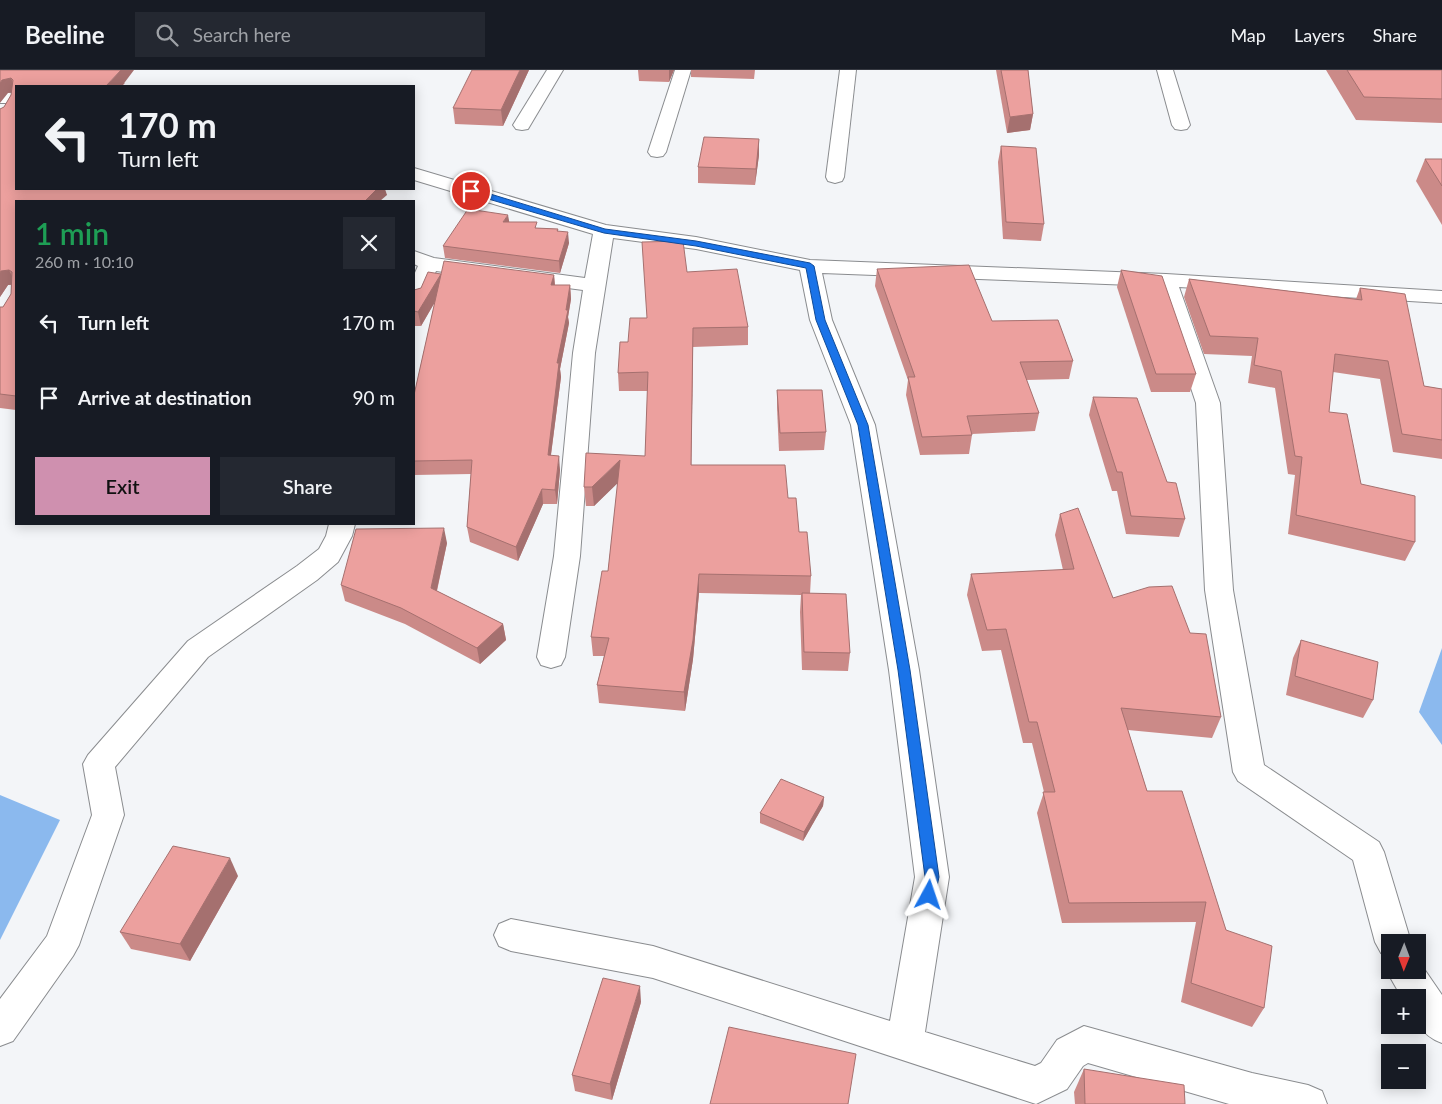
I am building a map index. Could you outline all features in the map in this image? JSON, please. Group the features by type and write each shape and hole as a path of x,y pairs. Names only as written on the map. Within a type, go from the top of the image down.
{"street":[{"path":"522,126 555,70"},
{"path":"657,152 683,70"},
{"path":"835,177 848,70"},
{"path":"1165,70 1181,125"},
{"path":"0,118 10,98"},
{"path":"415,174 604,231 696,243 810,266 1166,280 1442,297"},
{"path":"551,658 567,556 584,353 604,231"},
{"path":"415,296 421,288 422,260 594,285"},
{"path":"810,266 820,320 863,425 904,670 932,877 905,1043"},
{"path":"1166,280 1208,403 1219,590 1249,772 1366,852 1392,934"},
{"path":"0,1029 61,945 108,816 98,764 198,648 307,573 329,555 339,536 342,525"},
{"path":"511,935 653,962 905,1043 1035,1095 1054,1076 1070,1053 1084,1044 1252,1092 1308,1104"},
{"path":"1410,979 1442,1026"}],"water":[{"path":"1442,648 1442,745 1419,712"},
{"path":"0,795 60,820 0,940"}],"building":[{"path":"0,70 121,70 107,85 15,85 15,190 376,190 366,200 15,200 15,396 0,394 0,307 3,307 11,294 12,272 9,270 1,271 0,273 0,109 4,107 11,95 13,80 11,78 2,80 0,83"},
{"path":"472,70 520,70 501,110 453,108"},
{"path":"1001,70 1028,70 1033,114 1010,117"},
{"path":"1347,70 1442,70 1442,99 1364,97"},
{"path":"704,137 759,139 756,169 698,167"},
{"path":"1001,146 1036,148 1044,224 1006,222"},
{"path":"1425,159 1442,159 1442,186"},
{"path":"468,209 508,215 503,222 537,222 535,228 558,229 557,231 568,232 559,261 443,246"},
{"path":"683,241 687,272 737,269 748,327 693,328 691,465 785,465 788,498 796,498 799,532 807,532 811,576 699,574 693,640 684,692 597,685 609,638 591,637 602,571 608,571 620,460 592,487 584,487 586,453 645,456 648,372 618,373 620,342 628,342 630,318 647,318 642,242"},
{"path":"444,261 554,275 551,285 570,285 566,310 568,310 557,363 559,363 548,455 559,456 555,490 542,489 516,547 467,527 472,460 415,461 415,391"},
{"path":"969,265 992,321 1058,320 1073,361 1020,362 1039,413 967,416 972,435 922,437 908,377 915,377 877,269"},
{"path":"1121,270 1162,276 1196,374 1156,374"},
{"path":"428,272 441,274 418,312 415,311 415,290 421,288"},
{"path":"1189,279 1362,300 1360,288 1405,294 1424,386 1442,389 1442,440 1402,434 1388,361 1335,354 1329,412 1347,414 1361,484 1415,496 1415,542 1296,515 1302,457 1295,456 1281,371 1254,365 1258,338 1210,336"},
{"path":"777,390 822,390 826,432 780,433"},
{"path":"1093,397 1137,398 1167,482 1176,483 1185,519 1131,516 1122,472 1117,472"},
{"path":"1078,508 1113,598 1149,587 1172,586 1190,633 1206,634 1221,717 1121,708 1147,791 1182,791 1226,930 1272,946 1264,1008 1191,983 1206,902 1069,903 1043,792 1055,792 1037,722 1029,722 1006,629 987,630 971,574 1074,569 1060,514"},
{"path":"444,528 431,588 503,624 477,648 401,608 341,585 356,529"},
{"path":"802,593 846,594 850,653 804,652"},
{"path":"1301,640 1378,662 1373,700 1295,676"},
{"path":"781,779 824,797 804,832 760,813"},
{"path":"173,846 230,858 180,944 120,932"},
{"path":"603,978 640,986 610,1084 572,1075"},
{"path":"729,1027 856,1054 848,1104 710,1104"},
{"path":"1084,1069 1184,1085 1185,1104 1085,1104"}],"route":[{"path":"471,191 604,231 696,243 810,266 820,320 863,425 904,670 932,877 929,895"}]}
